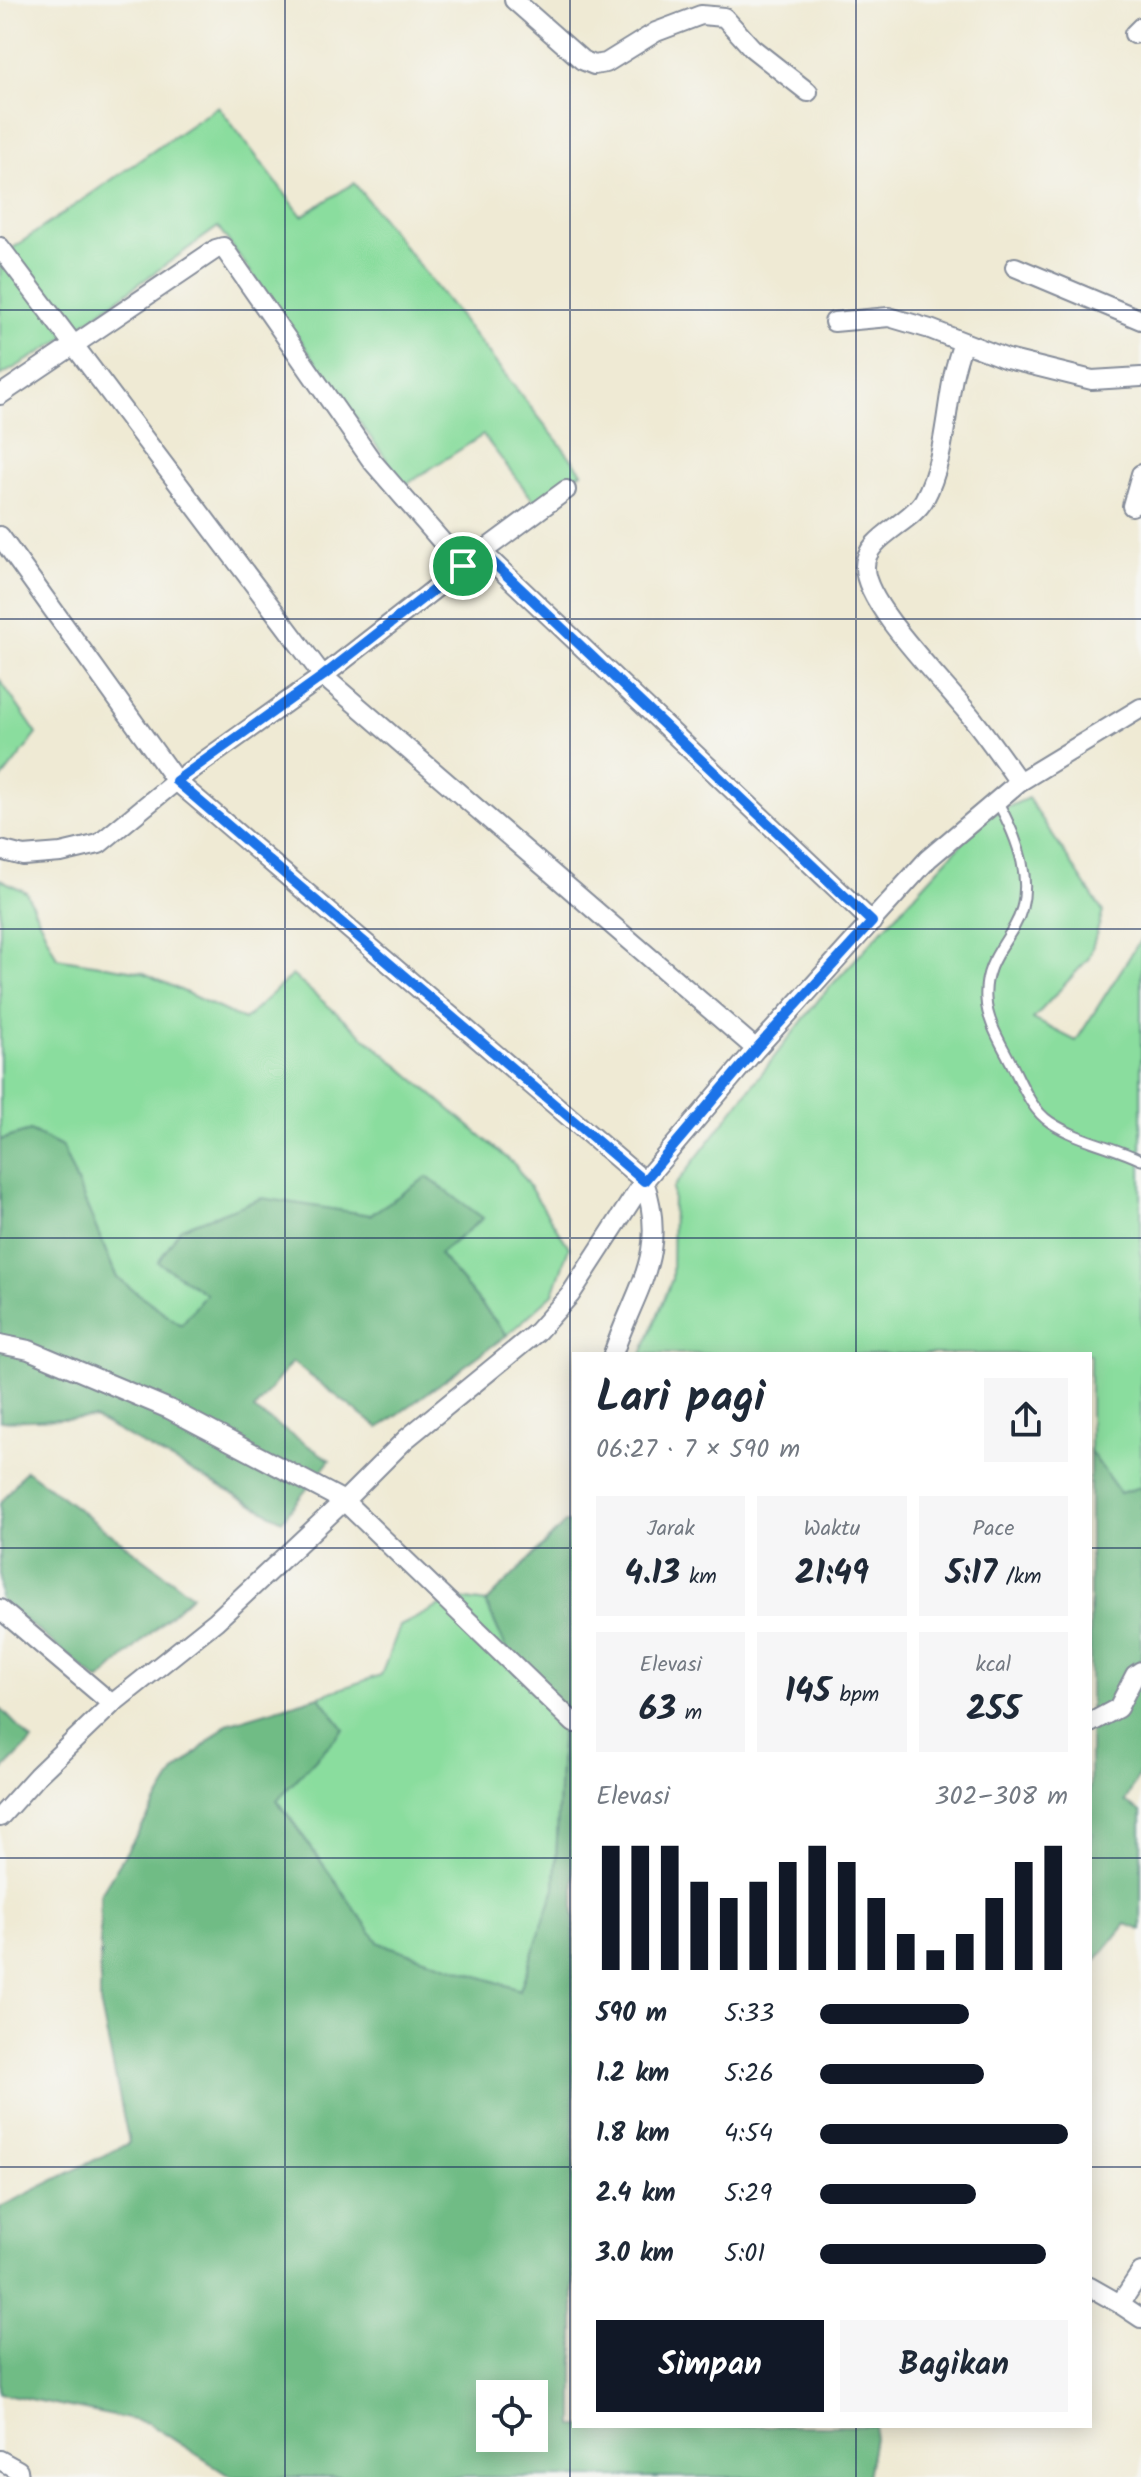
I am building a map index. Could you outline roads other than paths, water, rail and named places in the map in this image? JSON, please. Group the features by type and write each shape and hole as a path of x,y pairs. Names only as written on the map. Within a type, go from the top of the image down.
{"street":[{"path":"514,0 582,60 594,65 606,63 656,32 701,15 724,17 752,48 808,92"},
{"path":"0,247 323,676 756,1049"},
{"path":"0,395 216,249 225,249 372,461 463,566"},
{"path":"1015,267 1141,320"},
{"path":"834,322 889,317 930,329 1007,359 1092,380 1141,377 1141,385"},
{"path":"963,342 952,379 942,449 924,500 912,515 877,543 866,558 865,568 869,589 913,649 975,721 1019,782"},
{"path":"1132,506 1141,474"},
{"path":"0,850 23,856 61,853 99,844 176,781 323,676 566,490"},
{"path":"0,536 176,781 644,1181 654,1220 652,1253 645,1280 614,1352"},
{"path":"482,552 872,922"},
{"path":"0,1817 37,1776 112,1704 216,1621 406,1439 537,1332 570,1295 644,1181 756,1049 928,859 1019,782 1141,708"},
{"path":"0,1344 29,1350 169,1409 344,1501 572,1721"},
{"path":"0,1609 112,1704"},
{"path":"1092,1722 1118,1708 1135,1675 1141,1671"},
{"path":"1120,2304 1141,2272"},
{"path":"1092,2288 1141,2318"},
{"path":"0,2460 18,2470 19,2477"}],"lane":[{"path":"996,799 1020,848 1024,887 1016,924 993,956 989,970 985,995 989,1018 1027,1096 1048,1121 1065,1131 1112,1146 1141,1160"}]}
